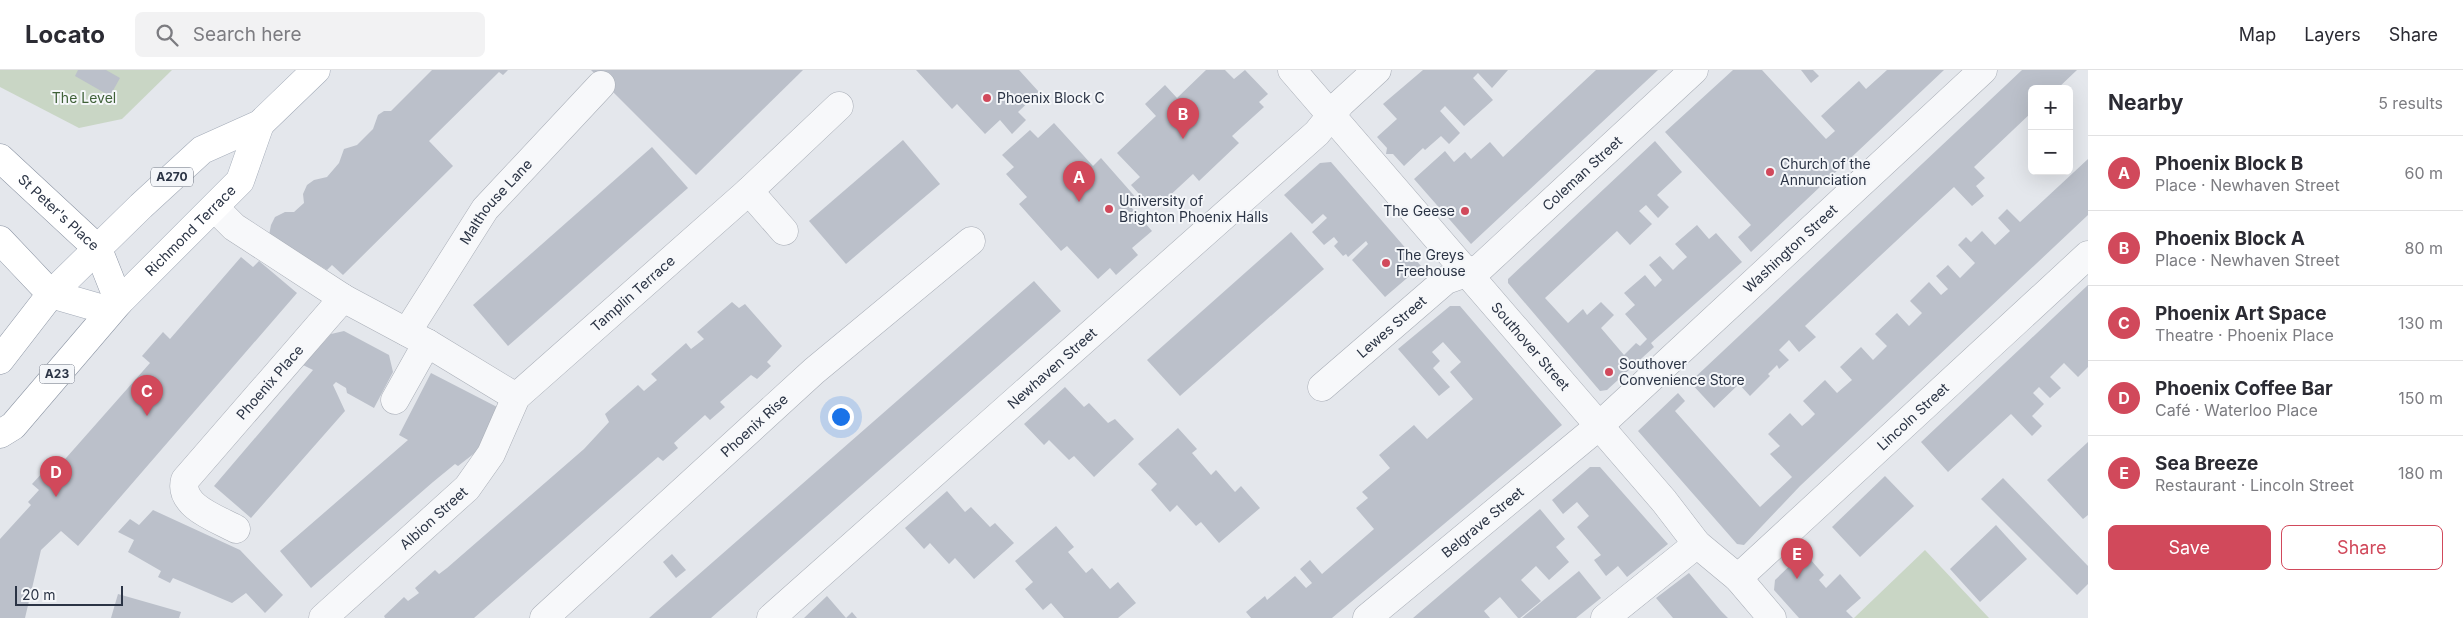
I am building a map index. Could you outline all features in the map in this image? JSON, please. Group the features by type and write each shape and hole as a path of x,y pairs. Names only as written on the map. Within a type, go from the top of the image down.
{"main road":[{"name":"Richmond Terrace","path":"98,249 202,150 260,124 316,70"},
{"name":"Richmond Terrace","path":"115,307 240,182 260,124"},
{"name":"St Peter's Place","path":"0,158 98,249 115,307"},
{"path":"0,240 51,294 115,307"},
{"name":"A270","path":"51,294 98,249"},
{"path":"0,360 51,294"},
{"name":"A23","path":"0,434 13,426 115,307"}],"street":[{"name":"Southover Street","path":"1292,70 1664,501 1697,544 1738,578 1772,618"},
{"name":"Newhaven Street","path":"771,618 1317,133 1341,103 1377,70"},
{"name":"Coleman Street","path":"1466,273 1480,268 1694,70"},
{"name":"Washington Street","path":"1599,426 1983,70"},
{"name":"Malthouse Lane","path":"417,337 485,209 601,85"},
{"name":"Tamplin Terrace","path":"516,396 749,191 838,106"},
{"path":"749,191 784,232"},
{"path":"215,208 234,227 343,298 417,337 516,396"},
{"name":"Phoenix Rise","path":"544,618 814,371 971,241"},
{"name":"Lincoln Street","path":"1738,578 2088,255"},
{"name":"Lewes Street","path":"1322,386 1446,280 1466,273"},
{"name":"Phoenix Place","path":"236,529 191,503 184,490 185,480 343,298"},
{"path":"395,400 417,337"},
{"name":"Albion Street","path":"322,618 468,488 491,454 516,396"},
{"name":"Belgrave Street","path":"1367,618 1599,426"},
{"path":"1605,618 1697,544"}],"green space":[{"name":"The Level","path":"0,70 172,70 122,119 79,128 0,87"},
{"path":"1925,550 1989,618 1854,618"}],"building":[{"path":"78,70 106,70 120,78 110,96 75,76"},
{"path":"432,70 508,70 503,75 499,72 429,141 453,166 343,275 332,265 327,270 269,235 275,217 285,212 294,212 304,203 303,194 307,185 314,180 327,177 339,163 344,149 357,145 373,129 378,115 384,111 391,111"},
{"path":"591,70 803,70 696,175"},
{"name":"Phoenix Block C","path":"916,70 1019,70 1039,92 1018,112 1026,120 1012,134 1000,120 985,134 957,104 952,109"},
{"path":"1206,70 1225,70 1234,79 1245,70 1268,94 1259,102 1264,107 1232,136 1239,143 1199,181 1193,174 1165,200 1160,195 1149,205 1131,185 1140,177 1117,153 1156,116 1145,104 1165,85 1177,98"},
{"path":"1423,70 1508,70 1492,88 1478,73 1473,78 1493,100 1464,126 1445,106 1440,111 1460,133 1449,144 1441,136 1425,150 1423,148 1404,166 1393,154 1386,154 1387,148 1377,137 1397,119 1383,104"},
{"path":"1596,70 1658,70 1471,244 1414,179 1445,151 1454,162 1465,152 1471,159 1490,142 1503,157"},
{"name":"Church of the Annunciation","path":"1733,70 1762,70 1826,139 1835,131 1821,116 1859,81 1866,89 1887,70 1944,70 1751,252 1738,237 1751,225 1665,132"},
{"path":"1801,70 1813,70 1819,76 1811,83"},
{"path":"2022,70 2077,70 2061,85 2028,85 2028,116 1974,167 1985,178 1976,186 1984,196 1972,206 1954,187 1805,326 1816,337 1799,352 1789,340 1779,350 1789,360 1779,369 1777,365 1768,374 1770,376 1750,396 1739,384 1714,408 1690,382"},
{"path":"1054,123 1093,166 1101,158 1138,200 1131,207 1152,231 1132,248 1138,255 1116,275 1110,268 1098,279 1067,246 1061,251 1019,204 1027,197 1006,174 1014,167 1002,155 1030,130 1038,138"},
{"path":"903,140 940,184 846,264 809,221"},
{"path":"1655,141 1682,172 1657,195 1669,207 1658,218 1646,205 1639,211 1652,224 1630,245 1617,231 1545,298 1568,323 1583,309 1587,315 1601,302 1614,315 1601,328 1624,355 1636,343 1640,346 1647,339 1625,314 1635,305 1624,293 1645,275 1655,287 1662,280 1649,265 1660,256 1673,270 1687,257 1675,244 1697,225 1709,239 1716,233 1742,262 1651,343 1654,347 1607,390 1600,391 1508,283 1508,279"},
{"path":"652,147 688,188 508,346 473,305"},
{"path":"2088,159 2088,215 1800,486 1744,545 1737,544 1638,431 1678,393 1685,401 1675,411 1760,507 1792,477 1770,454 1780,446 1768,434 1790,413 1802,426 1808,421 1815,414 1803,401 1825,380 1837,393 1852,380 1840,367 1861,347 1873,360 1887,346 1875,334 1897,313 1909,326 1922,313 1910,301 1929,282 1941,295 1948,289 1936,276 1948,265 1960,278 1975,263 1958,245 1966,237 1971,242 1982,231 1995,245 2010,231 1998,218 2007,209 2020,222 2071,175 2073,175"},
{"path":"1331,162 1421,266 1385,297 1352,260 1368,244 1366,241 1348,257 1346,254 1343,256 1334,246 1338,242 1334,237 1324,245 1312,232 1327,218 1323,214 1312,224 1284,195 1320,163"},
{"path":"1291,232 1324,269 1180,396 1147,360"},
{"path":"241,257 253,267 259,261 297,293 78,546 61,531 41,550 25,618 0,618 0,539 31,505 28,502 39,490 32,484 45,470 51,475 150,363 142,356 163,332 170,339"},
{"path":"1034,281 1061,311 711,618 649,618"},
{"path":"2088,285 2088,367 2078,377 2064,363 2050,377 2061,388 2050,398 2039,387 2033,393 2044,404 2032,416 2042,426 2032,436 2011,414 1948,472 1921,442"},
{"path":"732,302 739,308 745,304 782,346 767,362 771,366 757,379 751,375 720,402 725,407 710,420 705,415 674,443 678,448 663,461 658,457 474,618 385,618 384,616 404,597 408,601 419,593 415,588 435,570 439,574 447,568 584,449 609,422 605,414 638,385 644,391 657,380 651,374 686,343 691,349 704,339 697,332"},
{"path":"1450,306 1460,306 1562,425 1332,618 1251,618 1246,612 1265,596 1267,600 1295,576 1306,588 1312,583 1300,569 1310,560 1322,574 1374,529 1356,508 1368,498 1362,492 1390,468 1379,455 1414,425 1427,439 1473,399 1450,372 1461,362 1443,342 1432,352 1440,361 1433,368 1450,387 1439,396 1398,349"},
{"path":"344,331 389,355 393,372 374,408 347,393 346,388 336,382 333,385 345,411 251,518 214,486 313,370 303,365 331,334"},
{"path":"431,373 499,408 476,452 458,466 455,464 433,482 311,588 280,551 408,440 399,435"},
{"path":"1065,387 1084,407 1089,403 1108,423 1115,419 1134,439 1094,477 1074,456 1069,460 1049,440 1044,445 1024,424"},
{"path":"1178,428 1197,449 1192,453 1211,475 1216,470 1235,492 1241,486 1260,508 1219,543 1201,522 1196,526 1177,505 1170,512 1151,490 1157,484 1138,464"},
{"path":"2088,442 2088,515 2083,519 2047,480"},
{"path":"1590,467 1600,467 1668,544 1627,577 1618,566 1606,576 1594,560 1601,555 1577,527 1589,516 1577,502 1563,514 1552,500"},
{"path":"1885,476 1914,506 1860,557 1832,527"},
{"path":"2003,478 2088,566 2088,584 2077,595 1981,499"},
{"path":"947,491 965,512 971,507 990,527 995,523 1014,543 974,579 955,558 949,564 930,543 924,549 905,528"},
{"path":"1540,509 1565,539 1556,547 1569,562 1549,580 1536,566 1521,580 1541,601 1520,618 1500,597 1484,611 1490,618 1413,618"},
{"path":"153,510 240,550 283,595 265,613 246,593 232,603 173,578 170,583 158,577 161,571 128,552 134,540 118,532 130,519 139,525"},
{"path":"1996,525 2027,559 1980,602 1950,569"},
{"path":"1056,526 1074,547 1068,552 1086,573 1092,568 1110,589 1118,582 1136,603 1118,618 1064,618 1051,603 1043,610 1025,589 1033,582 1015,561"},
{"path":"1804,552 1824,575 1819,580 1826,588 1840,574 1861,598 1846,611 1853,618 1799,618 1774,590 1775,580"},
{"path":"672,554 686,570 676,578 663,562"},
{"path":"1579,571 1601,598 1576,618 1522,618"},
{"path":"1689,573 1728,618 1673,618 1656,598"},
{"path":"118,594 181,612 179,618 111,618"},
{"path":"827,596 846,618 804,618"},
{"path":"852,612 857,618 846,618"}],"place":[{"name":"Phoenix Block C","path":"987,98"},
{"name":"Phoenix Block A","path":"1183,139"},
{"name":"Church of the Annunciation","path":"1770,172"},
{"name":"Phoenix Block B","path":"1079,202"},
{"name":"University of Brighton Phoenix Halls","path":"1109,209"},
{"name":"The Geese","path":"1465,211"},
{"name":"The Greys Freehouse","path":"1386,263"},
{"name":"Southover Convenience Store","path":"1609,372"},
{"name":"Phoenix Art Space","path":"147,416"},
{"name":"Phoenix Coffee Bar","path":"56,497"},
{"name":"Sea Breeze","path":"1797,579"}]}
